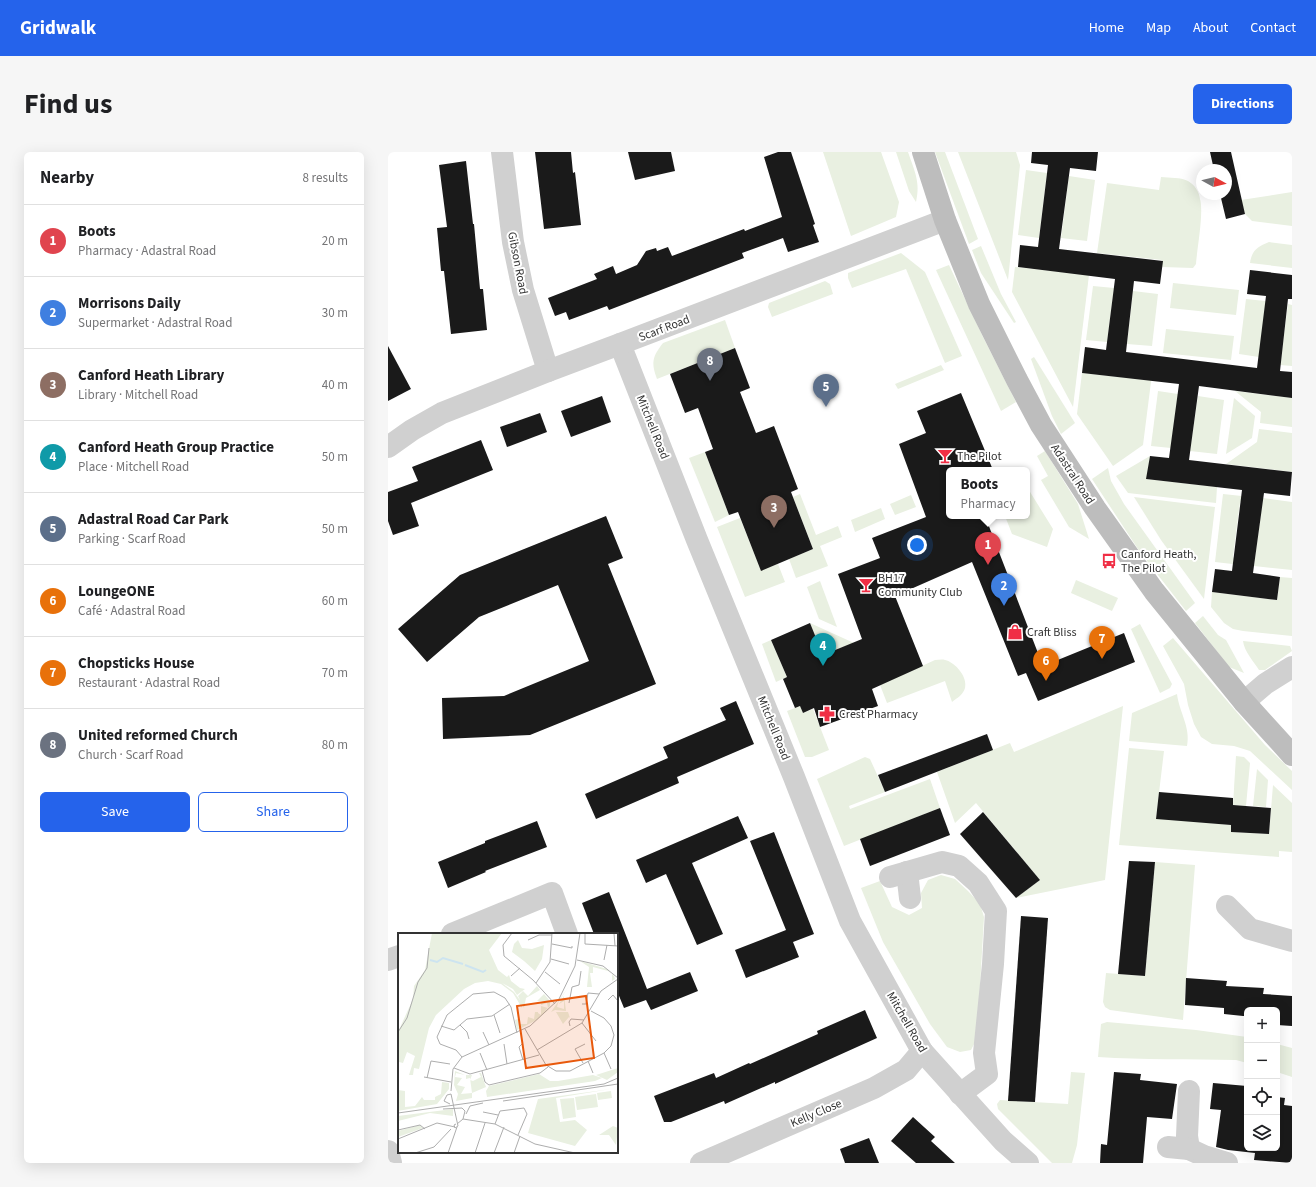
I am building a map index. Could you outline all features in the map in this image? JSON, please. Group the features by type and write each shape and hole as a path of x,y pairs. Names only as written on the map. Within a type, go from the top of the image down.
{"street":[{"name":"Gibson Road","path":"502,152 513,242 523,290 548,370"},
{"name":"Adastral Road","path":"923,152 945,220 979,304 1041,425 1096,508 1154,591 1244,702 1292,755"},
{"name":"Scarf Road","path":"388,447 412,430 442,413 548,370 945,220"},
{"name":"Mitchell Road","path":"620,344 697,540 794,777 850,921 922,1051 1003,1141 1028,1163"},
{"path":"1244,702 1265,684 1292,667"},
{"path":"910,898 898,874 942,862 960,866 978,883 996,911 993,964 984,1053 987,1074 960,1094"},
{"path":"454,933 552,893 567,933"},
{"path":"1227,906 1250,929 1292,941"},
{"path":"388,960 398,956"},
{"name":"Kelly Close","path":"701,1163 874,1088 906,1070 922,1051"},
{"path":"1189,1091 1187,1130 1179,1148 1227,1163"},
{"path":"388,1151 391,1163"}],"green space":[{"path":"823,152 881,152 899,202 896,217 851,236"},
{"path":"896,152 908,152 918,188 916,202 909,191"},
{"path":"935,152 945,152 978,239 969,244"},
{"path":"958,152 1016,152 1020,165 1008,280"},
{"path":"1026,170 1047,173 1039,238 1018,235"},
{"path":"1069,176 1095,180 1087,241 1061,238"},
{"path":"1161,177 1178,178 1188,181 1196,189 1196,200 1200,200 1201,205 1201,221 1196,264 1193,268 1162,267 1162,260 1097,253 1107,183 1159,190"},
{"path":"1292,192 1292,226 1252,221 1245,214 1241,200"},
{"path":"1269,242 1292,245 1292,268 1250,263 1254,252"},
{"path":"981,246 1001,294 1016,322 1014,323 981,273 972,250"},
{"path":"901,253 925,272 962,356 945,363 906,269 852,288 848,278 848,273"},
{"path":"949,265 1016,402 1001,411 936,270"},
{"path":"1015,267 1089,275 1073,407 1012,292"},
{"path":"825,281 830,284 833,294 772,317 768,307 769,303"},
{"path":"1173,283 1239,290 1236,315 1170,308"},
{"path":"1093,286 1114,288 1107,342 1086,340"},
{"path":"1133,291 1158,294 1152,346 1127,344"},
{"path":"1246,299 1275,302 1259,357 1239,354"},
{"path":"1288,304 1292,305 1292,366 1280,365"},
{"path":"725,320 735,348 657,379 653,364 655,356 663,343"},
{"path":"1166,329 1234,336 1231,360 1163,353"},
{"path":"1034,357 1075,423 1061,434 1052,416 1031,359"},
{"path":"941,365 944,370 898,389 895,384"},
{"path":"1082,373 1148,380 1152,374 1143,445 1113,466 1077,414"},
{"path":"1158,391 1178,394 1171,448 1151,446"},
{"path":"1235,391 1292,398 1292,427 1260,423 1261,412"},
{"path":"1198,396 1224,400 1217,454 1190,451"},
{"path":"1234,398 1255,416 1252,438 1226,454"},
{"path":"1259,429 1292,433 1292,472 1226,464 1257,442"},
{"path":"1045,451 1078,504 1089,539 1069,527 1041,480 1048,476 1037,456"},
{"path":"705,452 729,515 715,522 689,458"},
{"path":"1150,456 1147,479 1217,487 1216,503 1128,493 1116,476"},
{"path":"1108,468 1111,481 1124,504 1195,603 1186,611 1140,552 1092,479"},
{"path":"1030,492 1053,529 1047,547 1012,534 1006,519 1030,519"},
{"path":"800,494 816,535 838,526 842,537 820,546 828,566 796,578 789,559 813,549 793,497"},
{"path":"1223,494 1251,497 1240,502 1233,557 1241,565 1215,562"},
{"path":"911,495 916,507 895,515 890,504"},
{"path":"1134,497 1215,507 1204,599 1161,540"},
{"path":"1263,498 1292,502 1292,570 1254,566"},
{"path":"881,508 885,519 855,532 851,520"},
{"path":"740,518 761,570 778,564 785,582 745,597 717,527"},
{"path":"1280,577 1292,578 1292,636 1233,629 1224,623 1211,607 1212,592 1277,600"},
{"path":"1076,580 1118,598 1112,611 1071,593"},
{"path":"820,581 837,627 819,619 807,587"},
{"path":"1203,616 1218,635 1226,640 1244,673 1229,667 1195,623"},
{"path":"810,623 854,643 823,655"},
{"path":"1140,624 1172,684 1170,688 1160,693 1131,629"},
{"path":"1173,638 1265,745 1292,771 1292,790 1250,751 1234,746 1212,744 1201,737 1194,724 1188,705 1184,684 1163,646"},
{"path":"771,640 787,677 776,682 762,644"},
{"path":"1243,641 1290,646 1292,651 1265,670 1259,670 1247,652"},
{"path":"935,660 949,661 957,667 963,675 965,679 965,688 960,696 952,702 945,681 887,703 880,685"},
{"path":"1177,694 1186,726 1188,739 1187,746 1129,741 1132,713"},
{"path":"800,706 803,713 813,709 829,750 812,757 805,757 787,711"},
{"path":"1123,706 1105,880 1016,898 1040,880 976,803 955,823 937,772 1010,743 1014,752"},
{"path":"1129,748 1164,751 1156,818 1231,825 1231,832 1269,834 1273,785 1292,803 1292,852 1279,851 1279,857 1119,845"},
{"path":"1236,756 1244,757 1250,763 1246,806 1233,805"},
{"path":"865,757 870,759 885,792 849,806 850,809 930,779 940,808 844,846 817,779"},
{"path":"1257,769 1268,780 1266,807 1253,806"},
{"path":"1155,862 1195,865 1183,1020 1110,1010 1105,1007 1103,1002 1106,973 1145,976"},
{"path":"941,875 955,879 968,891 980,904 984,917 977,1038 971,1050 960,1052 947,1047 930,1024 883,942 861,888 880,881 892,907 909,915 922,908 921,893 928,880"},
{"path":"1107,1022 1196,1030 1244,1037 1244,1062 1236,1060 1098,1057 1101,1024"},
{"path":"1280,1045 1292,1048 1292,1077 1280,1073"},
{"path":"1071,1072 1085,1073 1077,1145 1072,1163 1052,1163 998,1109 997,1104 1000,1100 1068,1104"}],"building":[{"path":"535,152 571,152 573,173 575,172 581,225 544,229"},
{"path":"628,152 671,152 675,171 635,180"},
{"path":"778,152 791,152 815,224 813,225 819,242 788,252 783,238 742,253 744,258 609,310 607,306 569,320 566,312 555,316 548,298 597,279 594,274 613,266 616,274 637,265 646,251 656,248 657,251 668,247 672,256 744,229 745,231 782,217 764,157"},
{"path":"1032,152 1098,152 1096,171 1070,168 1059,249 1163,261 1160,284 1134,281 1126,352 1257,368 1266,296 1247,294 1250,270 1292,275 1292,299 1288,299 1280,371 1292,372 1292,398 1199,386 1189,460 1292,472 1290,496 1264,493 1253,573 1280,577 1277,600 1212,592 1215,569 1232,571 1242,490 1146,479 1150,456 1169,458 1179,384 1082,373 1085,347 1106,350 1115,279 1018,267 1020,245 1038,247 1048,165 1031,163"},
{"path":"1210,152 1231,152 1245,214 1226,219 1221,200 1232,200 1232,164 1213,164"},
{"path":"466,161 480,289 483,289 487,330 451,334 444,271 441,271 437,228 447,227 439,165"},
{"path":"388,346 411,389 388,401"},
{"path":"735,348 750,388 740,392 756,433 774,426 798,489 791,492 813,549 761,571 738,512 729,515 705,452 713,449 698,408 685,413 670,374"},
{"path":"961,393 992,467 946,467 946,519 986,519 1043,666 1124,633 1135,662 1038,701 1026,673 1018,676 972,562 895,596 923,666 872,689 878,706 820,727 814,708 803,713 800,706 795,708 783,679 787,677 771,640 810,623 823,655 862,639 838,574 880,558 872,538 926,517 899,444 926,433 917,411"},
{"path":"602,396 611,422 571,437 561,411"},
{"path":"540,413 547,432 507,447 500,427"},
{"path":"481,440 493,470 411,503 419,526 393,535 388,521 388,492 418,481 412,467"},
{"path":"606,516 623,558 608,564 656,684 530,735 443,739 442,698 504,696 589,661 558,585 479,617 427,662 398,629 460,575"},
{"path":"736,701 754,744 677,777 679,783 596,819 585,794 668,758 663,747 726,720 720,708"},
{"path":"987,734 993,750 885,792 878,775"},
{"path":"1159,792 1233,798 1233,805 1271,808 1269,834 1231,832 1231,825 1156,819"},
{"path":"940,808 950,835 870,866 860,839"},
{"path":"983,812 1040,880 1016,898 960,834"},
{"path":"738,816 748,838 692,863 723,934 697,945 666,874 646,883 636,860"},
{"path":"537,821 547,847 485,871 486,872 448,888 438,862 485,843 485,841"},
{"path":"774,832 814,934 793,942 799,957 746,978 735,950 786,930 750,841"},
{"path":"1129,861 1155,862 1145,976 1118,974"},
{"path":"609,892 647,989 690,972 698,991 651,1010 646,1000 624,1008 618,993 618,933 594,933 582,903"},
{"path":"1021,916 1048,918 1035,1102 1008,1101"},
{"path":"1186,978 1227,981 1226,986 1264,988 1263,994 1292,996 1292,1026 1280,1025 1280,1007 1244,1007 1243,1016 1224,1014 1224,1008 1185,1005"},
{"path":"865,1010 877,1038 775,1084 775,1082 725,1104 724,1101 671,1122 664,1122 654,1096 714,1073 716,1078 818,1034 817,1031"},
{"path":"1114,1072 1141,1074 1140,1080 1177,1084 1172,1119 1147,1117 1143,1163 1100,1163 1101,1144 1107,1145"},
{"path":"1213,1083 1244,1086 1244,1151 1280,1151 1280,1097 1285,1098 1284,1105 1292,1106 1292,1163 1254,1160 1255,1153 1216,1147 1221,1110 1210,1109"},
{"path":"913,1117 935,1137 931,1141 955,1163 916,1163 891,1141"},
{"path":"869,1138 879,1163 845,1163 840,1149"}],"place":[{"name":"United reformed Church","path":"710,381"},
{"name":"Adastral Road Car Park","path":"826,407"},
{"name":"The Pilot","path":"945,456"},
{"name":"Canford Heath Library","path":"774,528"},
{"name":"Canford Heath, The Pilot","path":"1109,561"},
{"name":"Boots","path":"988,565"},
{"name":"BH17 Community Club","path":"866,585"},
{"name":"Morrisons Daily","path":"1004,606"},
{"name":"Craft Bliss","path":"1015,632"},
{"name":"Chopsticks House","path":"1102,659"},
{"name":"Canford Heath Group Practice","path":"823,666"},
{"name":"LoungeONE","path":"1046,681"},
{"name":"Crest Pharmacy","path":"827,714"}]}
